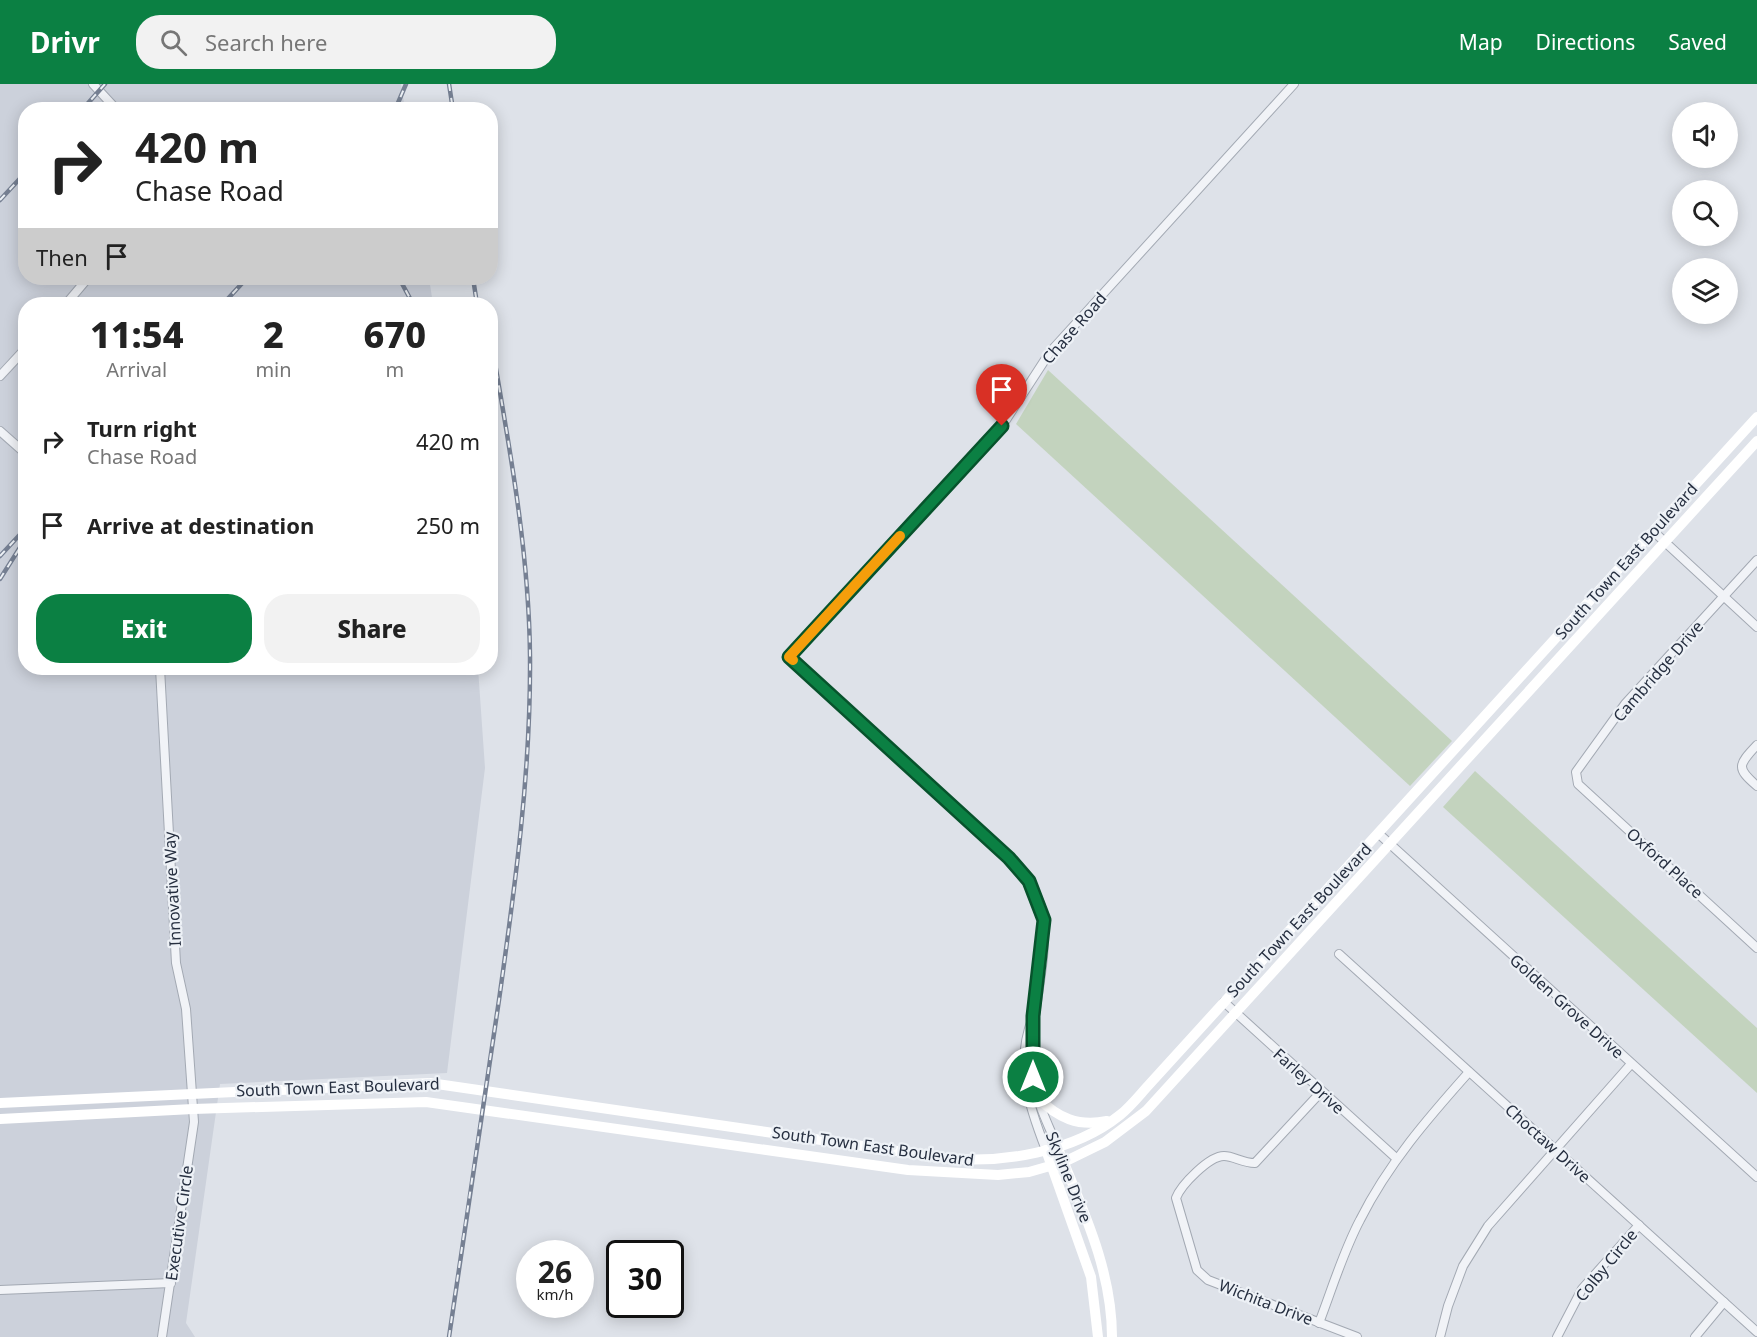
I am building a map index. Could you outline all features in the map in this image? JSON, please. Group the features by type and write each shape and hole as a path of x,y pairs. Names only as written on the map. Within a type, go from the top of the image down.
{"main road":[{"name":"South Town East Boulevard","path":"0,1103 192,1092 430,1083 978,1161 1046,1150 1057,1146 1098,1129 1113,1120 1146,1088 1757,417"},
{"name":"South Town East Boulevard","path":"0,1119 386,1101 456,1104 908,1170 998,1175 1052,1167 1105,1142 1146,1111 1234,1011 1757,441"},
{"path":"322,1087 323,1105"},
{"path":"1038,1098 1050,1110 1069,1120 1090,1124 1113,1120"},
{"name":"Skyline Drive","path":"1057,1146 1105,1274 1112,1312 1112,1337"},
{"name":"Skyline Drive","path":"1046,1150 1091,1276 1098,1337"}],"street":[{"path":"93,84 110,102"},
{"name":"Chase Road","path":"789,657 1002,426 1050,352 1294,84"},
{"path":"72,297 82,285"},
{"path":"0,376 18,357"},
{"path":"0,431 18,447"},
{"path":"1653,531 1757,627"},
{"name":"Cambridge Drive","path":"1575,777 1576,772 1625,704 1757,560"},
{"name":"Skyline Drive","path":"789,657 1009,858 1029,881 1044,920 1033,1016 1033,1077 1038,1098 1057,1146"},
{"name":"Innovative Way","path":"160,675 176,963 186,1009 193,1109"},
{"path":"1757,745 1744,759 1741,768 1743,774 1757,786"},
{"name":"Oxford Place","path":"1575,777 1578,784 1757,948"},
{"name":"Golden Grove Drive","path":"1378,834 1757,1177"},
{"name":"Choctaw Drive","path":"1339,954 1757,1332"},
{"name":"Farley Drive","path":"1224,1002 1396,1158"},
{"name":"Skyline Drive","path":"1033,1016 1026,1033 1023,1061 1025,1089 1046,1150"},
{"path":"1440,1337 1448,1306 1463,1266 1488,1226 1631,1064"},
{"path":"1319,1323 1359,1221 1396,1158 1428,1117 1469,1072"},
{"name":"Wichita Drive","path":"1322,1092 1255,1163 1243,1163 1224,1156 1212,1159 1180,1187 1176,1198 1197,1270 1208,1280 1357,1337"},
{"name":"Executive Circle","path":"162,1337 192,1132 193,1109"},
{"name":"Colby Circle","path":"1557,1337 1582,1289 1639,1225"},
{"path":"0,1290 171,1283"},
{"path":"1695,1337 1724,1302"}],"shaded area":[{"path":"0,84 401,84 404,102 18,102 18,285 430,285 432,297 18,297 18,675 478,675 485,768 447,1073 220,1084 186,1323 195,1337 0,1337"}],"green space":[{"path":"1048,370 1452,741 1410,786 1016,424"},
{"path":"1475,771 1757,1028 1757,1093 1443,807"}],"railway":[{"path":"89,102 105,84"},
{"path":"398,102 406,84"},
{"path":"449,84 452,102"},
{"path":"0,200 18,181"},
{"path":"229,297 241,285"},
{"path":"403,285 409,297"},
{"path":"474,285 476,297"},
{"path":"449,1337 511,914 528,743 530,656 526,575 498,382"},
{"path":"0,556 18,537"},
{"path":"0,579 18,551"}],"slow traffic":[{"path":"793,660 789,657 900,536"}],"route":[{"path":"1002,426 789,657 1009,858 1029,881 1044,920 1033,1016 1035,1032 1032,1055 1033,1077"}]}
